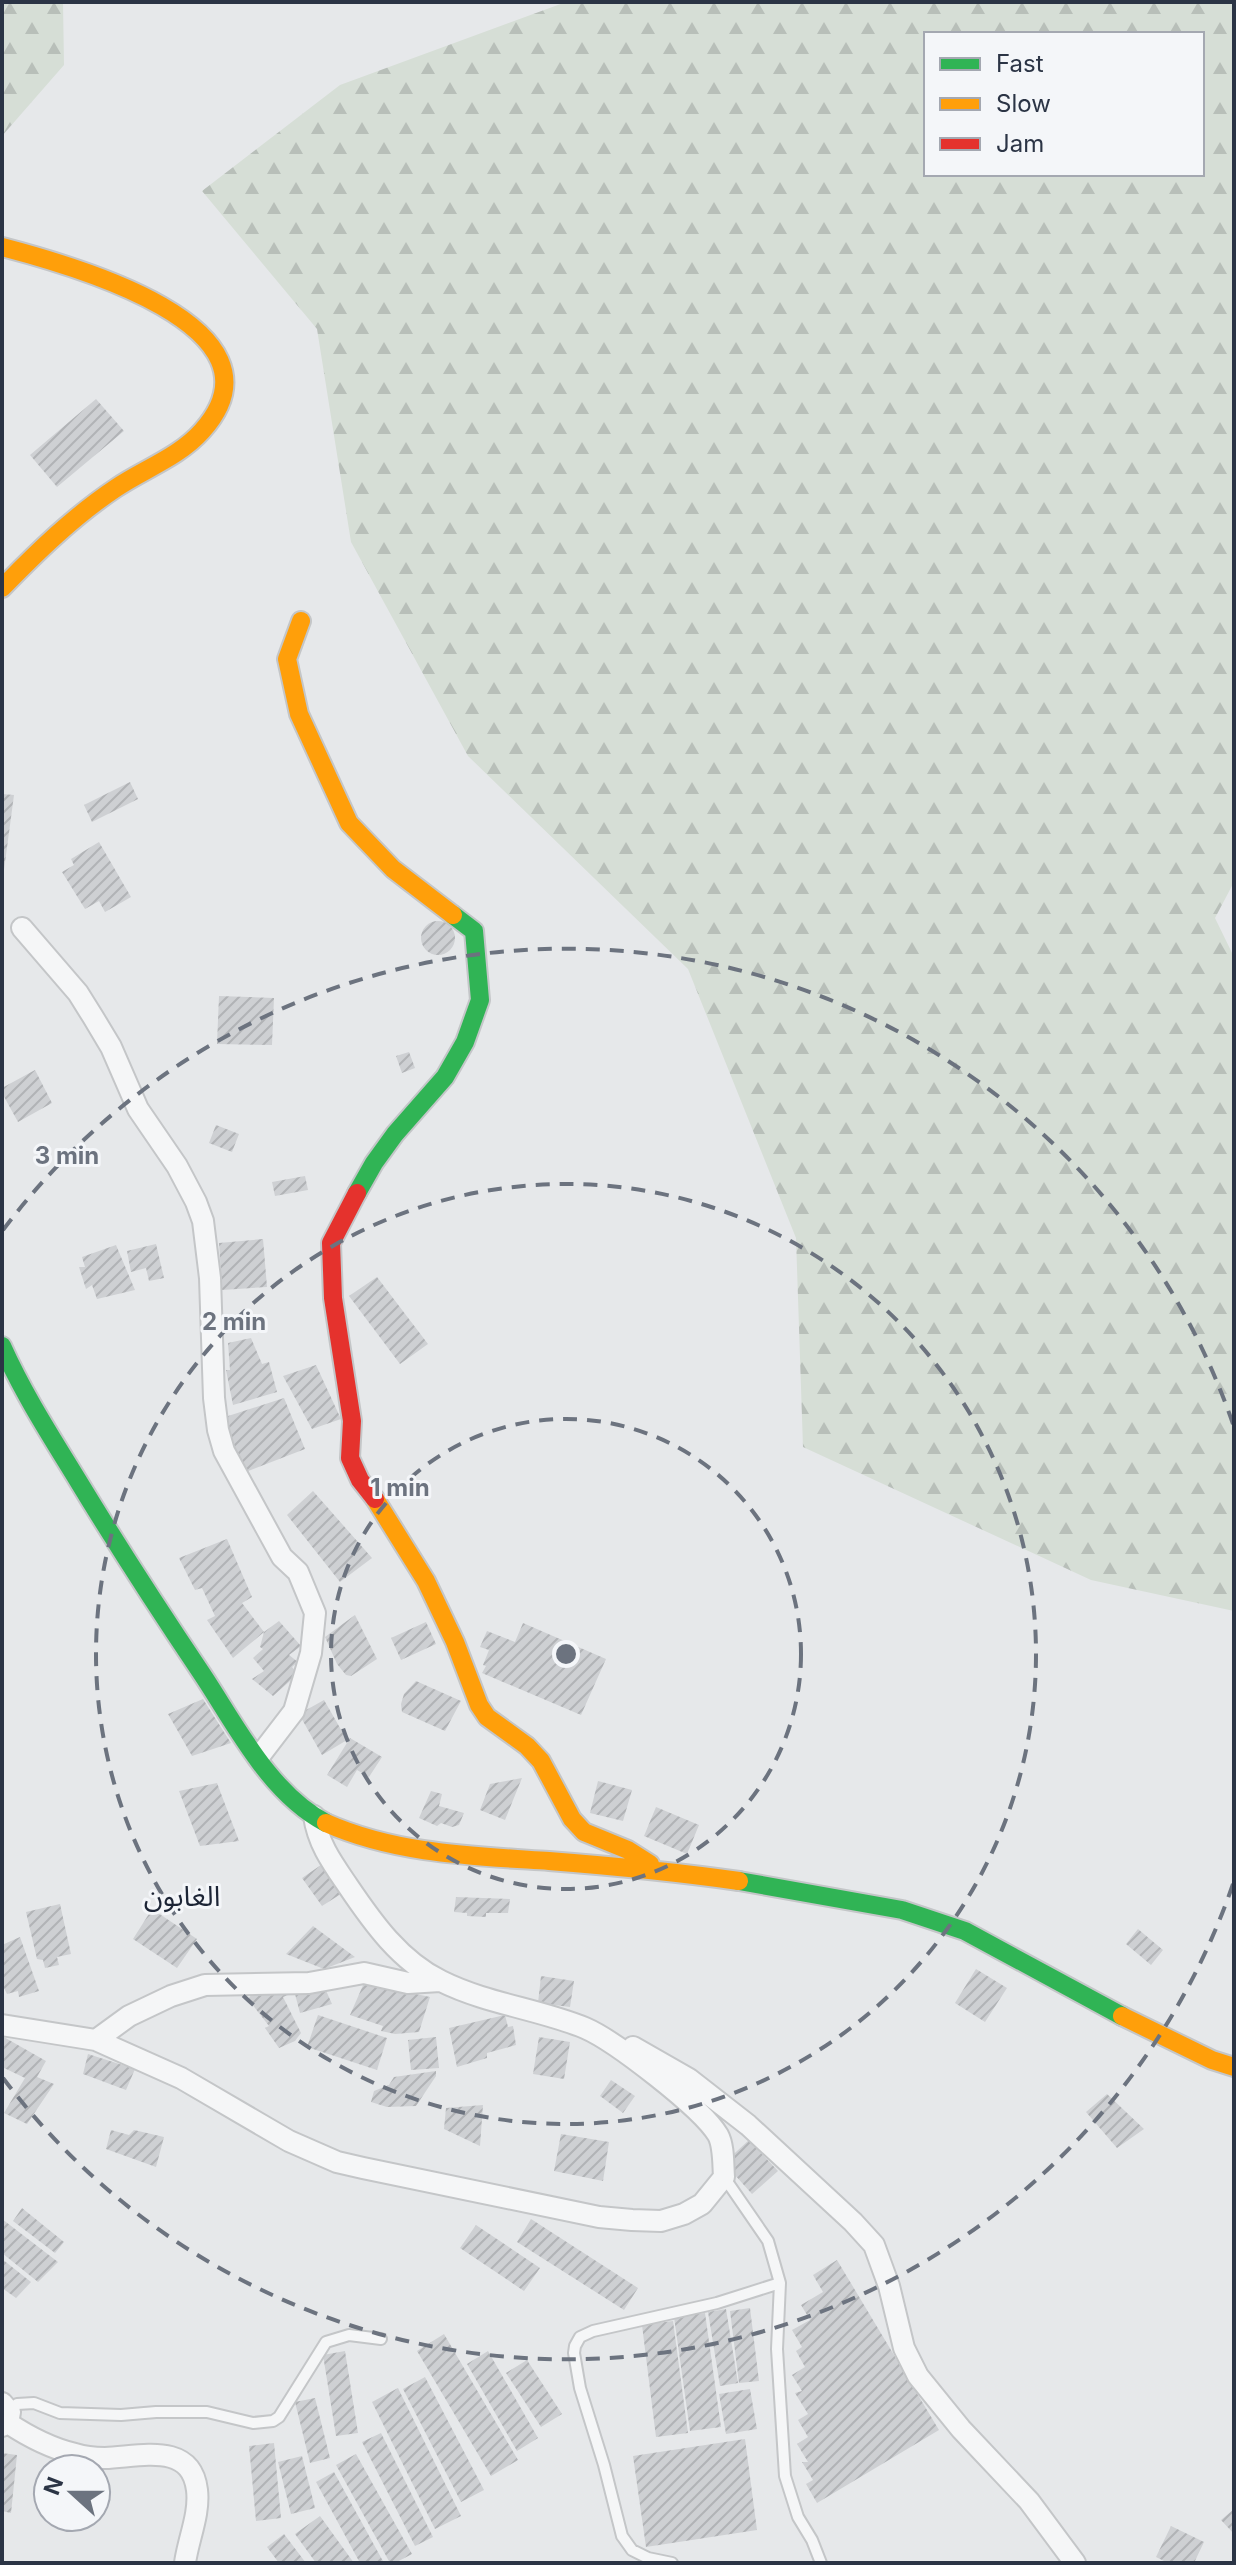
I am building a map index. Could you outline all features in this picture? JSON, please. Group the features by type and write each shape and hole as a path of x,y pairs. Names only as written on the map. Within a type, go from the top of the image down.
{"main road":[{"path":"2,247 123,286 165,306 212,348 222,365 224,388 218,409 203,430 185,446 88,509 2,588"},
{"path":"301,621 287,659 290,673 299,714 342,809 349,823 393,869 474,931 480,1000 465,1042 445,1077 384,1149 341,1220 331,1243 333,1298 352,1421 350,1458 360,1480 380,1506 426,1581 487,1717 527,1746 541,1761 572,1819 584,1832 628,1850 657,1869"},
{"path":"2,1346 22,1389 132,1570 258,1758 297,1802 314,1816 337,1827 416,1849 657,1869 783,1887 902,1910 965,1931 1173,2042 1234,2067"}],"street":[{"path":"22,928 78,993 118,1063 138,1109 177,1166 196,1202 203,1221 210,1278 214,1398 224,1451 282,1557 298,1572 315,1613 311,1653 294,1711 258,1758"},
{"path":"2,2025 96,2040 181,2078 289,2141 337,2162 599,2217 661,2221 702,2204 724,2177 718,2135 673,2090 610,2041 585,2028 480,1997 440,1981 409,1962 360,1905 317,1836 314,1816"},
{"path":"96,2040 129,2016 171,1996 205,1985 309,1983 364,1973 408,1983 440,1981"},
{"path":"610,2041 638,2048 701,2088 748,2125 874,2245 889,2286 904,2348 918,2376 953,2420 1029,2501 1075,2563"},
{"path":"6,2416 34,2440 75,2454 102,2458 163,2455 181,2461 193,2476 197,2491 185,2563"}],"lane":[{"path":"724,2177 768,2241 780,2283 777,2349 785,2476 798,2517 821,2563"},
{"path":"672,2563 648,2558 632,2550 622,2536 580,2388 575,2346 580,2337 593,2331 717,2303 780,2283"},
{"path":"6,2416 17,2404 34,2403 60,2413 121,2415 194,2411 253,2423 266,2422 279,2417 326,2342 349,2335 381,2339"}],"green space":[{"path":"2,2 63,2 64,65 2,136"},
{"path":"566,2 1234,2 1234,882 1215,918 1234,957 1234,1611 1091,1580 803,1447 796,1238 688,969 468,756 351,542 317,329 202,191 340,85"}],"building":[{"path":"96,399 124,431 57,487 30,455"},
{"path":"130,782 138,799 92,822 84,805"},
{"path":"2,794 14,795 4,870 2,870"},
{"path":"99,842 131,897 105,912 99,901 85,909 62,872 74,865 71,859"},
{"path":"438,921 450,926 455,938 450,950 438,955 426,950 421,938 426,926"},
{"path":"219,996 274,998 272,1045 217,1044"},
{"path":"409,1052 415,1068 402,1073 396,1056"},
{"path":"35,1070 52,1103 18,1122 2,1088"},
{"path":"216,1125 239,1134 232,1152 209,1143"},
{"path":"305,1176 308,1190 275,1196 272,1182"},
{"path":"263,1239 267,1287 222,1290 219,1243"},
{"path":"156,1244 164,1278 149,1281 146,1268 131,1272 127,1251"},
{"path":"116,1245 135,1290 97,1299 92,1285 86,1289 79,1267 85,1267 82,1257"},
{"path":"377,1277 428,1344 400,1364 349,1296"},
{"path":"251,1338 262,1364 269,1362 277,1392 233,1405 226,1370 230,1370 228,1343"},
{"path":"316,1365 341,1419 312,1429 283,1376"},
{"path":"284,1398 305,1449 243,1473 225,1417"},
{"path":"313,1491 372,1558 340,1582 287,1515"},
{"path":"227,1539 252,1597 242,1603 264,1632 233,1658 207,1620 215,1616 202,1588 195,1590 179,1558"},
{"path":"355,1615 377,1659 351,1676 346,1675 337,1664 325,1637"},
{"path":"279,1621 301,1646 289,1655 298,1662 292,1667 298,1674 273,1696 252,1679 264,1671 253,1658 263,1649 260,1647 264,1632"},
{"path":"426,1622 436,1644 401,1660 391,1638"},
{"path":"523,1623 606,1659 581,1715 482,1673 489,1650 480,1647 487,1631 515,1642"},
{"path":"416,1681 461,1701 445,1731 402,1712 404,1694"},
{"path":"203,1699 231,1743 192,1756 168,1714"},
{"path":"324,1700 347,1740 322,1755 299,1714"},
{"path":"350,1738 382,1757 369,1777 357,1770 347,1787 327,1775"},
{"path":"522,1778 505,1820 480,1810 490,1784"},
{"path":"598,1781 632,1790 623,1821 590,1813"},
{"path":"217,1783 239,1841 200,1846 179,1791"},
{"path":"431,1791 442,1794 439,1806 464,1813 459,1825 452,1827 441,1823 437,1826 419,1818"},
{"path":"656,1807 699,1825 687,1854 644,1836"},
{"path":"321,1865 344,1892 322,1906 302,1878"},
{"path":"456,1897 510,1899 508,1913 486,1913 486,1917 454,1912"},
{"path":"60,1904 71,1954 57,1957 59,1965 45,1968 43,1960 37,1959 26,1912"},
{"path":"152,1909 197,1939 177,1968 133,1939"},
{"path":"313,1926 355,1957 324,1969 286,1954"},
{"path":"1138,1929 1163,1950 1151,1965 1126,1944"},
{"path":"20,1937 39,1991 19,1997 18,1991 7,1994 2,1984 2,1945"},
{"path":"976,1969 1007,1988 985,2022 955,2003"},
{"path":"541,1976 574,1981 570,2007 538,2003"},
{"path":"364,1983 430,1997 419,2032 395,2034 381,2031 383,2026 350,2015"},
{"path":"285,1986 288,1995 283,1997 301,2033 295,2041 279,2048 265,2028 269,2026 248,1999 256,1989"},
{"path":"324,1986 332,2004 300,2013 295,1994"},
{"path":"318,2015 387,2038 377,2070 307,2047"},
{"path":"505,2015 508,2027 513,2026 516,2045 487,2053 487,2058 457,2067 449,2028"},
{"path":"2,2036 46,2061 37,2077 54,2084 27,2124 4,2113 25,2078 2,2067"},
{"path":"436,2037 439,2068 411,2070 408,2040"},
{"path":"539,2037 570,2042 564,2079 533,2074"},
{"path":"88,2054 135,2069 126,2090 83,2074"},
{"path":"436,2071 436,2076 416,2106 387,2107 371,2102 374,2091 389,2085 394,2077"},
{"path":"611,2080 635,2096 623,2113 600,2096"},
{"path":"1107,2094 1144,2129 1117,2148 1086,2112"},
{"path":"483,2105 480,2146 444,2129 446,2108"},
{"path":"111,2130 129,2135 134,2130 164,2137 156,2167 106,2149"},
{"path":"561,2134 609,2142 603,2181 554,2171"},
{"path":"749,2140 778,2171 752,2194 724,2163"},
{"path":"22,2208 64,2242 55,2253 13,2221"},
{"path":"2,2219 58,2262 38,2282 2,2253"},
{"path":"531,2219 638,2288 624,2310 517,2242"},
{"path":"476,2225 540,2268 524,2291 460,2248"},
{"path":"2,2259 31,2282 16,2298 2,2288"},
{"path":"837,2260 939,2430 817,2503 806,2484 813,2480 802,2462 808,2462 797,2444 808,2437 798,2420 808,2414 795,2393 802,2391 792,2375 805,2367 796,2351 802,2347 792,2330 810,2320 801,2305 823,2292 813,2275"},
{"path":"750,2308 759,2381 739,2383 730,2311"},
{"path":"726,2309 738,2383 720,2386 708,2312"},
{"path":"705,2313 721,2427 690,2431 674,2317"},
{"path":"673,2321 688,2433 656,2437 642,2325"},
{"path":"444,2334 518,2460 491,2476 417,2351"},
{"path":"345,2351 358,2433 336,2436 323,2355"},
{"path":"488,2351 538,2438 517,2451 467,2364"},
{"path":"527,2360 562,2414 541,2427 506,2373"},
{"path":"425,2377 484,2490 461,2502 403,2389"},
{"path":"398,2388 461,2516 435,2529 372,2402"},
{"path":"750,2389 757,2429 726,2434 719,2394"},
{"path":"315,2398 330,2458 310,2463 295,2402"},
{"path":"381,2433 433,2537 415,2546 362,2442"},
{"path":"745,2439 757,2530 646,2547 633,2456"},
{"path":"274,2443 281,2518 256,2521 249,2446"},
{"path":"2,2453 17,2455 11,2513 2,2511"},
{"path":"356,2454 412,2554 395,2563 390,2563 336,2465"},
{"path":"302,2456 315,2508 291,2514 278,2462"},
{"path":"334,2472 384,2563 360,2563 316,2482"},
{"path":"1234,2509 1234,2534 1221,2520"},
{"path":"320,2516 354,2563 316,2563 295,2534"},
{"path":"1171,2526 1204,2542 1194,2563 1168,2563 1156,2557"},
{"path":"284,2534 306,2563 279,2563 267,2547"}],"traffic: fast":[{"path":"357,1193 395,1134 445,1077 465,1042 480,1000 474,931 453,915"},
{"path":"2,1346 37,1414 92,1504 241,1736 287,1794 326,1823"},
{"path":"739,1881 902,1910 965,1931 1122,2016"}],"traffic: slow":[{"path":"2,247 74,268 162,306 197,331 220,360 223,394 202,431 193,440 85,510 2,588"},
{"path":"301,621 287,659 299,714 349,823 393,869 453,915"},
{"path":"375,1499 426,1581 487,1717 527,1746 541,1761 572,1819 584,1832 628,1850 650,1864"},
{"path":"326,1823 380,1841 435,1852 621,1867 739,1881"},
{"path":"1122,2016 1212,2060 1234,2067"}],"traffic: jam":[{"path":"357,1193 331,1243 333,1298 352,1421 350,1458 360,1480 375,1499"}],"district":[{"name":"الغابون","path":"182,1896"}]}
